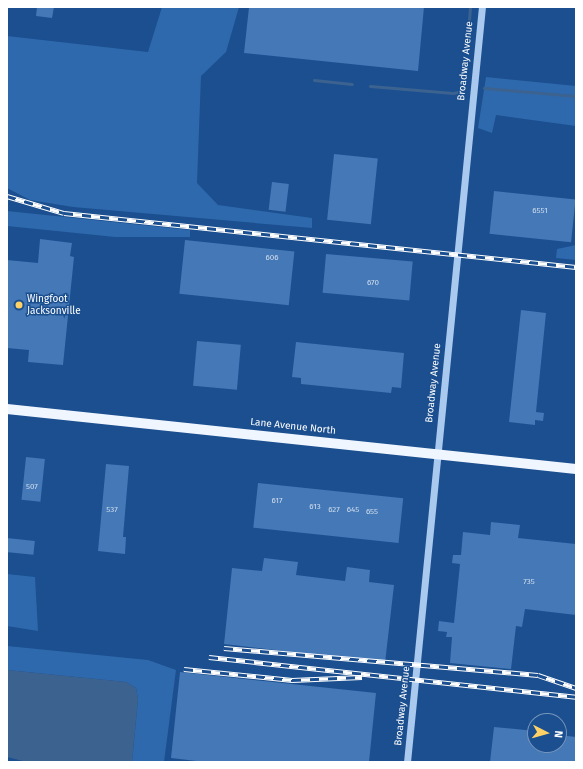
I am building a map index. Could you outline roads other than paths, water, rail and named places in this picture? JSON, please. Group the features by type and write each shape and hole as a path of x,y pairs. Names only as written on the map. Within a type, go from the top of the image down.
{"main road":[{"name":"Lane Avenue North","path":"7,409 576,468"}],"street":[{"name":"Broadway Avenue","path":"407,762 482,7"}],"waterway":[{"path":"467,47 470,7"},
{"path":"461,91 463,71"},
{"path":"314,80 352,84"},
{"path":"370,86 453,93 463,91"},
{"path":"484,88 576,96"}],"railway":[{"path":"7,196 64,213 576,267"},
{"path":"224,648 538,675 576,688"},
{"path":"209,657 576,697"},
{"path":"184,669 292,680 362,677"}],"place":[{"name":"Wingfoot Jacksonville","path":"19,305"}]}
